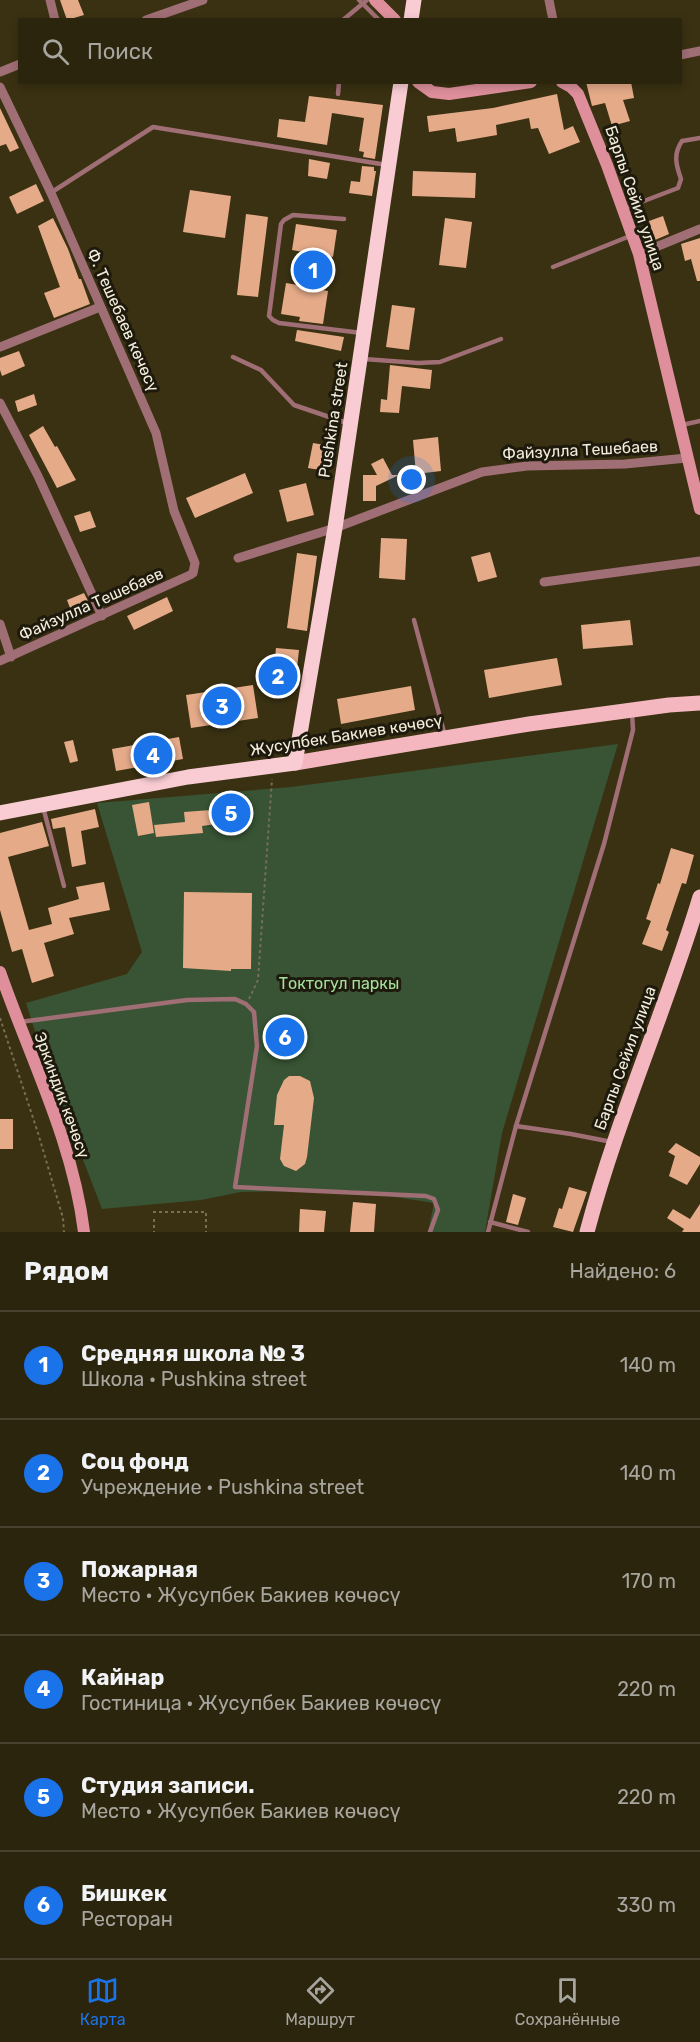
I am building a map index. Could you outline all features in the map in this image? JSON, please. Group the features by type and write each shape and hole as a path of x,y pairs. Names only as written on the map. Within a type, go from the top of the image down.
{"highway":[{"path":"411,18 414,0"},
{"name":"Pushkina street","path":"295,763 335,528 401,84"},
{"name":"Жусупбек Бакиев көчөсү","path":"0,813 188,777 295,763"}],"main road":[{"path":"366,1 392,18"},
{"path":"421,84 432,92 449,94 517,84"},
{"name":"Барпы Сейил улица","path":"566,84 578,94 607,165 639,254 700,509"},
{"name":"Жусупбек Бакиев көчөсү","path":"295,763 632,710 700,704"},
{"name":"Барпы Сейил улица","path":"587,1232 613,1143 700,897"},
{"name":"Эркиндик көчөсү","path":"0,972 17,1022 57,1120 76,1185 84,1232"}],"street":[{"path":"50,0 54,18"},
{"path":"549,0 553,18"},
{"path":"152,18 200,1"},
{"path":"682,55 700,51"},
{"path":"0,72 18,65"},
{"name":"Ф. Тешебаев көчөсү","path":"0,87 51,193 156,433 174,511 195,563 193,573"},
{"path":"639,254 700,229"},
{"path":"0,347 100,307"},
{"path":"0,403 38,476 102,616"},
{"name":"Файзулла Тешебаев","path":"238,558 335,528 482,472 527,466 625,464 687,458"},
{"path":"544,582 700,561"},
{"name":"Файзулла Тешебаев","path":"0,661 193,573"},
{"path":"0,624 11,657"}],"lane":[{"path":"345,18 366,1 378,18"},
{"path":"338,94 339,84"},
{"path":"51,193 153,127 390,166"},
{"path":"623,209 678,188 681,179 676,166 676,150 682,141 700,138"},
{"path":"344,219 293,215 284,220 281,224 269,316 279,323 365,334"},
{"path":"553,267 632,235"},
{"path":"361,359 418,363 440,362 501,339"},
{"path":"233,357 261,370 294,405 351,424"},
{"path":"679,426 700,421"},
{"path":"414,620 445,738"},
{"path":"488,1232 516,1126 604,844 633,730 632,710"},
{"path":"42,805 64,886"},
{"path":"17,1022 187,1000 234,999 246,1004 254,1012 257,1024 257,1046 235,1186 426,1196 434,1200 438,1210 430,1232"},
{"path":"516,1126 613,1143"},
{"path":"490,1222 528,1232"}],"path":[{"path":"246,1004 258,980 273,765"},
{"path":"0,1018 38,1133 63,1218 64,1232"},
{"path":"153,1212 206,1212 206,1232"},
{"path":"154,1218 154,1232"}],"green space":[{"name":"Токтогул паркы","path":"618,744 502,1133 485,1232 428,1232 434,1203 349,1190 241,1192 201,1200 102,1209 43,1056 26,1003 127,974 142,952 97,803 291,787"}],"building":[{"path":"60,0 78,0 84,15 66,18"},
{"path":"586,84 631,84 634,98 623,100 630,121 612,126 605,103 592,106"},
{"path":"557,94 564,130 573,126 580,142 549,154 538,128 531,129 529,118 496,125 497,135 457,142 455,128 429,132 427,116 493,108"},
{"path":"309,96 383,105 375,159 363,157 364,152 359,151 364,118 332,113 327,145 277,137 279,119 305,122"},
{"path":"0,108 19,148 10,152 6,144 0,146"},
{"path":"309,159 330,163 327,179 308,176"},
{"path":"362,166 374,167 376,171 372,196 349,193 351,181 360,182"},
{"path":"413,171 476,173 475,198 412,196"},
{"path":"36,184 44,201 17,214 9,197"},
{"path":"190,190 231,196 225,238 183,232"},
{"path":"246,214 268,217 258,297 237,295"},
{"path":"663,216 669,234 655,240 649,221"},
{"path":"53,218 90,304 54,318 44,293 60,287 38,226"},
{"path":"445,218 472,222 466,268 439,265"},
{"path":"296,224 337,230 333,257 329,256 323,290 328,291 323,324 299,321 300,317 281,314 286,283 298,285 303,252 292,250"},
{"path":"700,238 700,281 697,281 691,259 685,261 681,244"},
{"path":"392,305 415,308 409,350 386,347"},
{"path":"297,330 344,337 341,351 295,341"},
{"path":"19,351 25,366 2,376 0,358"},
{"path":"390,365 432,370 430,389 402,386 399,413 380,412 381,399 387,400"},
{"path":"34,394 37,405 18,412 15,401"},
{"path":"43,426 76,480 57,488 29,435"},
{"path":"438,437 441,471 416,474 413,440"},
{"path":"313,443 331,446 326,471 308,468"},
{"path":"383,458 392,475 399,475 376,486 376,501 363,501 363,475 377,475 371,464"},
{"path":"245,473 253,493 195,518 186,498"},
{"path":"306,483 314,515 287,522 279,490"},
{"path":"90,511 96,527 80,532 74,516"},
{"path":"381,538 407,539 405,580 379,578"},
{"path":"490,552 497,577 478,582 471,557"},
{"path":"297,553 317,556 307,631 287,628"},
{"path":"84,593 92,609 73,616 67,600"},
{"path":"167,597 173,611 134,630 127,616"},
{"path":"630,620 633,645 583,649 581,625"},
{"path":"276,648 299,650 295,687 272,684"},
{"path":"557,658 562,685 489,698 484,670"},
{"path":"253,685 258,718 191,728 186,695"},
{"path":"411,686 415,710 341,724 337,699"},
{"path":"179,737 183,759 116,771 112,749"},
{"path":"73,740 78,761 70,763 64,742"},
{"path":"235,799 236,803 248,801 250,819 202,826 203,833 156,837 154,825 185,822 184,812 211,810 211,806 223,805 223,801"},
{"path":"149,802 154,833 138,836 132,805"},
{"path":"95,809 99,827 81,831 86,864 72,867 65,827 53,829 51,819"},
{"path":"42,822 49,846 8,857 29,930 52,924 48,908 79,899 76,887 104,882 110,910 69,918 74,934 44,943 54,976 32,983 22,949 12,952 0,910 0,833"},
{"path":"671,848 694,855 686,884 682,883 666,930 669,932 662,951 642,944 651,921 646,919"},
{"path":"184,892 252,893 251,969 231,969 231,971 183,968"},
{"path":"289,1076 300,1076 310,1081 314,1098 307,1157 305,1164 296,1171 284,1166 280,1159 284,1125 274,1125 277,1095 284,1080"},
{"path":"0,1119 13,1119 13,1149 0,1149"},
{"path":"676,1143 700,1157 700,1164 687,1185 669,1176 675,1156 668,1152"},
{"path":"569,1187 587,1192 573,1232 553,1227"},
{"path":"513,1194 526,1198 518,1225 506,1222"},
{"path":"353,1202 376,1204 374,1232 350,1232"},
{"path":"700,1204 700,1232 682,1232 684,1229 667,1218 673,1209 690,1219"},
{"path":"300,1209 326,1211 324,1232 299,1232"}],"place":[{"name":"Средняя школа № 3","path":"313,270"},
{"name":"Соц фонд","path":"278,676"},
{"name":"Пожарная","path":"222,706"},
{"name":"Кайнар","path":"153,755"},
{"name":"Студия записи.","path":"231,813"},
{"name":"Бишкек","path":"285,1037"}]}
